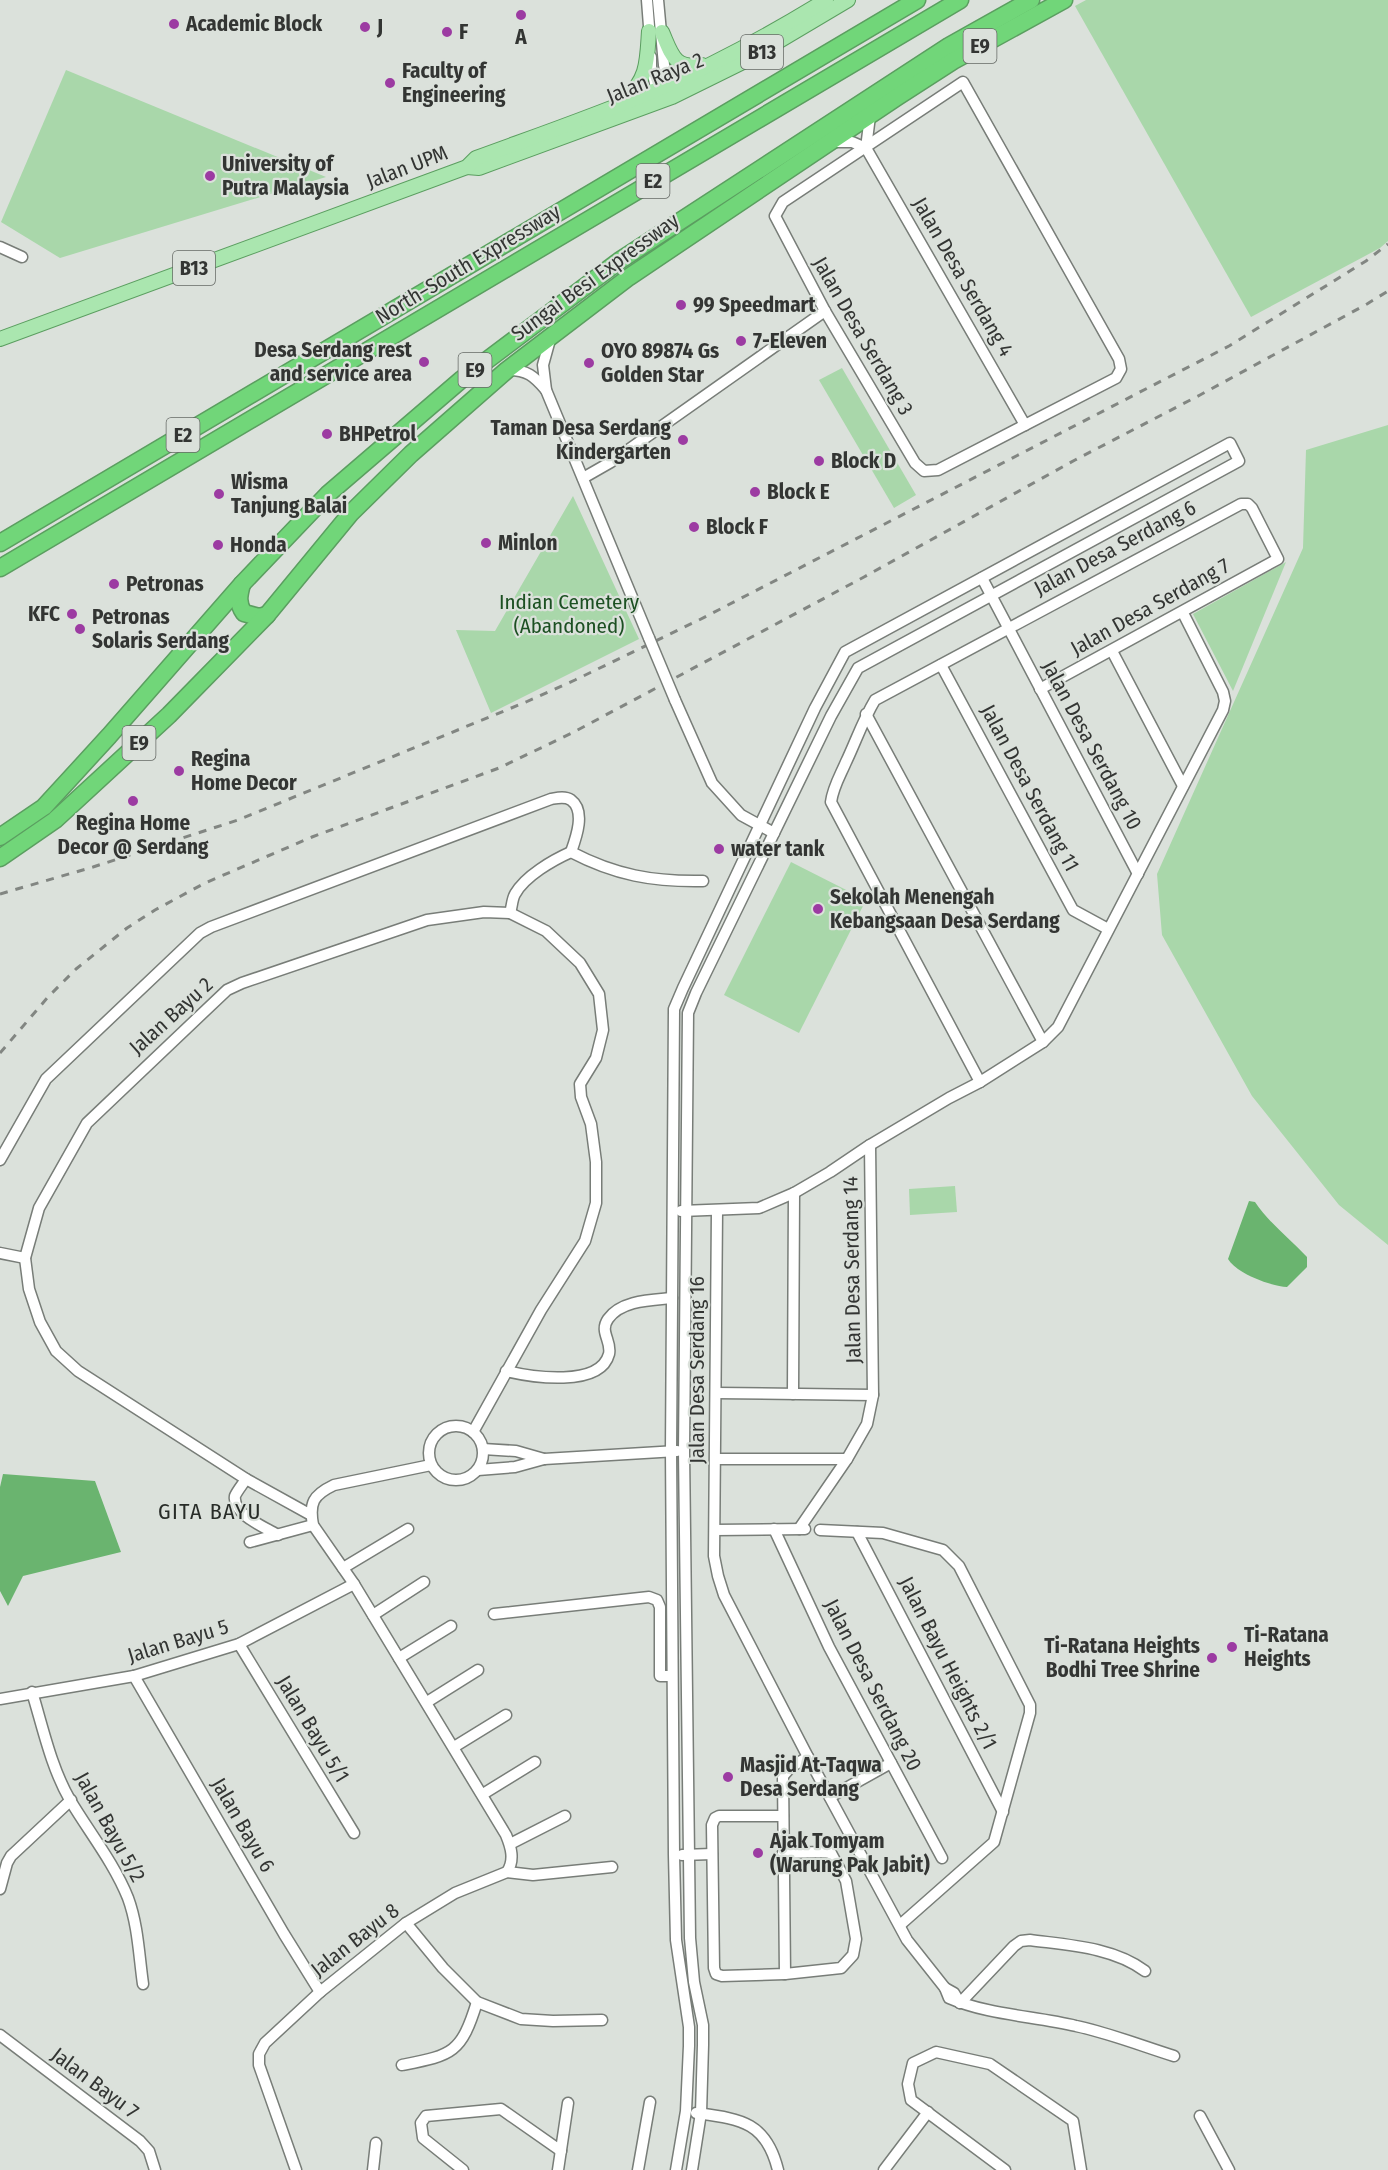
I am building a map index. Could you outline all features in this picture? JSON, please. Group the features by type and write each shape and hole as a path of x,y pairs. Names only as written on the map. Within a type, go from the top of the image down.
{"highway":[{"name":"North–South Expressway","path":"0,543 917,0"},
{"name":"North–South Expressway","path":"0,568 960,0"},
{"name":"Sungai Besi Expressway","path":"0,837 44,807 242,584 328,494 462,379 619,261 949,46 1031,0"},
{"name":"Sungai Besi Expressway","path":"0,858 55,820 170,715 267,615 351,513 411,454 507,370 629,277 829,142 953,61 1064,0"},
{"path":"242,584 238,598 244,613 259,617 267,615"}],"main road":[{"name":"Jalan Raya 2","path":"664,93 826,0"},
{"name":"Jalan Raya 2","path":"467,167 479,168 747,60 848,0"},
{"path":"656,32 680,64 692,66 713,63"},
{"path":"619,105 635,90 642,78 656,32"},
{"name":"Jalan UPM","path":"0,339 467,167 476,158 619,105 664,93"}],"street":[{"path":"647,0 656,32"},
{"path":"658,0 651,67 664,93"},
{"path":"866,148 963,82 1119,359 1121,369 1116,378 1025,425"},
{"path":"866,148 870,116"},
{"path":"829,142 852,142 866,148"},
{"name":"Jalan Desa Serdang 3","path":"866,148 783,202 775,216 825,311 915,463 924,471 938,470 1025,425"},
{"name":"Jalan Desa Serdang 4","path":"866,148 1025,425"},
{"path":"0,247 22,257"},
{"path":"583,478 611,462 825,311"},
{"path":"552,334 543,365 546,390 675,700 712,783 741,815 774,833"},
{"path":"507,370 522,370 530,374 546,390"},
{"path":"676,2170 686,2111 689,2027 676,1940 674,1855 671,1451 675,1009 682,988 759,825 815,708 845,652 1230,443 1239,461 858,668 831,716 688,1013 684,1451 690,1938 694,1982 703,2025 701,2113 692,2170"},
{"name":"Jalan Desa Serdang 7","path":"1040,689 1183,613 1278,559 1252,508 1248,504 1240,504"},
{"name":"Jalan Desa Serdang 6","path":"866,714 875,700 941,664 1010,631 1240,504"},
{"name":"Jalan Desa Serdang 10","path":"982,578 1138,874"},
{"path":"673,1211 759,1208 794,1193 870,1145 980,1082 1040,1037 1058,1027 1223,710 1225,701 1223,692 1183,613"},
{"path":"1112,651 1183,786"},
{"name":"Jalan Desa Serdang 11","path":"941,664 1073,910 1108,929"},
{"path":"866,714 1040,1037"},
{"path":"866,714 833,788 831,802 980,1082"},
{"path":"0,1160 46,1079 200,933 551,799 563,797 570,800 576,807 578,819 577,837 572,852 553,860 531,877 515,894 510,913 546,932 580,963 600,994 603,1030 596,1058 580,1084 581,1097 591,1124 597,1162 596,1203 585,1241 541,1310 473,1432"},
{"path":"572,852 597,866 636,876 663,880 703,881"},
{"name":"Jalan Bayu 2","path":"25,1258 39,1208 87,1123 227,990 427,920 465,913 510,913"},
{"name":"Jalan Desa Serdang 14","path":"774,1529 803,1529 867,1424 873,1395 870,1145"},
{"path":"793,1394 794,1193"},
{"name":"Jalan Desa Serdang 16","path":"717,1211 714,1556 718,1576 724,1595 808,1757 907,1940 945,1988 949,1998 960,2002"},
{"path":"0,1253 25,1258 29,1289 40,1322 57,1351 78,1371 312,1520 483,1794 510,1844 512,1866 507,1872"},
{"path":"506,1371 555,1378 591,1372 603,1365 608,1357 608,1340 604,1334 604,1325 609,1317 622,1308 638,1302 672,1298"},
{"path":"716,1393 873,1395"},
{"path":"456,1426 473,1432 480,1440 483,1449 481,1464 477,1470 465,1479 449,1480 436,1472 431,1465 428,1451 430,1444 440,1431 456,1426"},
{"path":"483,1449 516,1451 544,1459"},
{"path":"477,1470 515,1467 544,1459 684,1451"},
{"path":"716,1459 847,1459"},
{"path":"312,1520 313,1502 319,1492 334,1485 431,1465"},
{"path":"246,1479 236,1496 236,1504 242,1514 278,1534"},
{"path":"250,1542 278,1534 312,1520"},
{"path":"715,1530 774,1529"},
{"name":"Jalan Desa Serdang 20","path":"774,1529 829,1647 942,1858"},
{"path":"343,1568 408,1530"},
{"path":"820,1530 883,1533 944,1550 959,1566 1030,1705 1030,1713 994,1842 900,1925"},
{"name":"Jalan Bayu Heights 2/1","path":"857,1532 1003,1812"},
{"path":"373,1615 424,1582"},
{"name":"Jalan Bayu 5","path":"0,1699 134,1676 239,1644 354,1584"},
{"path":"494,1614 649,1598 657,1600 660,1607 660,1676 672,1676"},
{"path":"399,1658 451,1626"},
{"name":"Jalan Bayu 5/1","path":"239,1644 354,1833"},
{"path":"427,1702 478,1670"},
{"name":"Jalan Bayu 6","path":"134,1676 320,1992"},
{"name":"Jalan Bayu 5/2","path":"32,1692 55,1767 71,1800 107,1857 128,1898 134,1920 143,1983"},
{"path":"454,1747 506,1714"},
{"path":"785,1974 783,1776 791,1767 808,1757"},
{"path":"483,1794 535,1762"},
{"path":"830,1797 891,1763"},
{"path":"0,1889 11,1856 71,1800"},
{"path":"510,1844 565,1816"},
{"path":"783,1816 719,1816 715,1818 712,1825 714,1968 716,1974 722,1976 785,1974 841,1968 853,1954 856,1939 846,1881 831,1853 783,1853"},
{"path":"674,1855 712,1854"},
{"name":"Jalan Bayu 8","path":"296,2170 259,2065 259,2054 265,2043 320,1992 406,1923 455,1893 507,1872 533,1875 612,1867"},
{"path":"406,1923 442,1968 477,2002 521,2019 603,2020"},
{"path":"1145,1971 1131,1962 1092,1949 1029,1940 1021,1941 960,2002 1077,2026 1174,2056"},
{"path":"402,2065 438,2058 453,2050 464,2035 477,2002"},
{"name":"Jalan Bayu 7","path":"0,2035 140,2141 148,2151 154,2170"},
{"path":"1005,2170 912,2100 908,2084 913,2063 936,2052 990,2064 1073,2121 1081,2170"},
{"path":"638,2170 650,2102"},
{"path":"558,2170 568,2103"},
{"path":"463,2170 423,2138 422,2123 426,2116 501,2109 561,2151"},
{"path":"686,2111 745,2121 756,2129 775,2157 778,2170"},
{"path":"884,2170 928,2112"},
{"path":"1200,2116 1229,2170"},
{"path":"373,2170 376,2143"}],"green space":[{"path":"1086,0 1388,0 1388,241 1380,248 1251,317 1075,6"},
{"path":"66,70 326,177 60,258 1,222"},
{"path":"842,368 916,495 894,508 819,380"},
{"path":"1388,425 1388,1245 1339,1205 1252,1096 1162,935 1157,874 1303,548 1306,450"},
{"name":"Indian Cemetery (Abandoned)","path":"573,496 639,639 491,713 456,630 495,631"},
{"path":"1286,562 1233,691 1193,614"},
{"path":"791,862 866,900 799,1033 724,995"},
{"path":"955,1186 957,1212 910,1215 909,1189"}],"shaded area":[{"path":"1249,1201 1255,1202 1273,1224 1307,1257 1307,1267 1287,1287 1255,1278 1239,1270 1228,1259"},
{"path":"3,1474 95,1481 121,1552 23,1576 8,1606 0,1591 0,1487"}],"railway":[{"path":"0,894 93,867 238,820 575,680 699,620 1229,346 1366,261 1388,244"},
{"path":"0,1053 48,997 76,969 127,928 155,910 205,883 312,837 499,768 572,733 864,577 1388,291"}],"place":[{"name":"A","path":"521,15"},
{"name":"Academic Block","path":"174,24"},
{"name":"J","path":"365,27"},
{"name":"F","path":"447,32"},
{"name":"Faculty of Engineering","path":"390,83"},
{"name":"University of Putra Malaysia","path":"210,176"},
{"name":"99 Speedmart","path":"681,305"},
{"name":"7-Eleven","path":"741,341"},
{"name":"Desa Serdang rest and service area","path":"424,362"},
{"name":"OYO 89874 Gs Golden Star","path":"589,363"},
{"name":"BHPetrol","path":"327,434"},
{"name":"Taman Desa Serdang Kindergarten","path":"683,440"},
{"name":"Block D","path":"819,461"},
{"name":"Block E","path":"755,492"},
{"name":"Wisma Tanjung Balai","path":"219,494"},
{"name":"Block F","path":"694,527"},
{"name":"Minlon","path":"486,543"},
{"name":"Honda","path":"218,545"},
{"name":"Petronas","path":"114,584"},
{"name":"KFC","path":"72,614"},
{"name":"Petronas Solaris Serdang","path":"80,629"},
{"name":"Regina Home Decor","path":"179,771"},
{"name":"Regina Home Decor @ Serdang","path":"133,801"},
{"name":"water tank","path":"719,849"},
{"name":"Sekolah Menengah Kebangsaan Desa Serdang","path":"818,909"},
{"name":"Ti-Ratana Heights","path":"1232,1647"},
{"name":"Ti-Ratana Heights Bodhi Tree Shrine","path":"1212,1658"},
{"name":"Masjid At-Taqwa Desa Serdang","path":"728,1777"},
{"name":"Ajak Tomyam (Warung Pak Jabit)","path":"758,1853"}],"district":[{"name":"GITA BAYU","path":"210,1511"}]}
